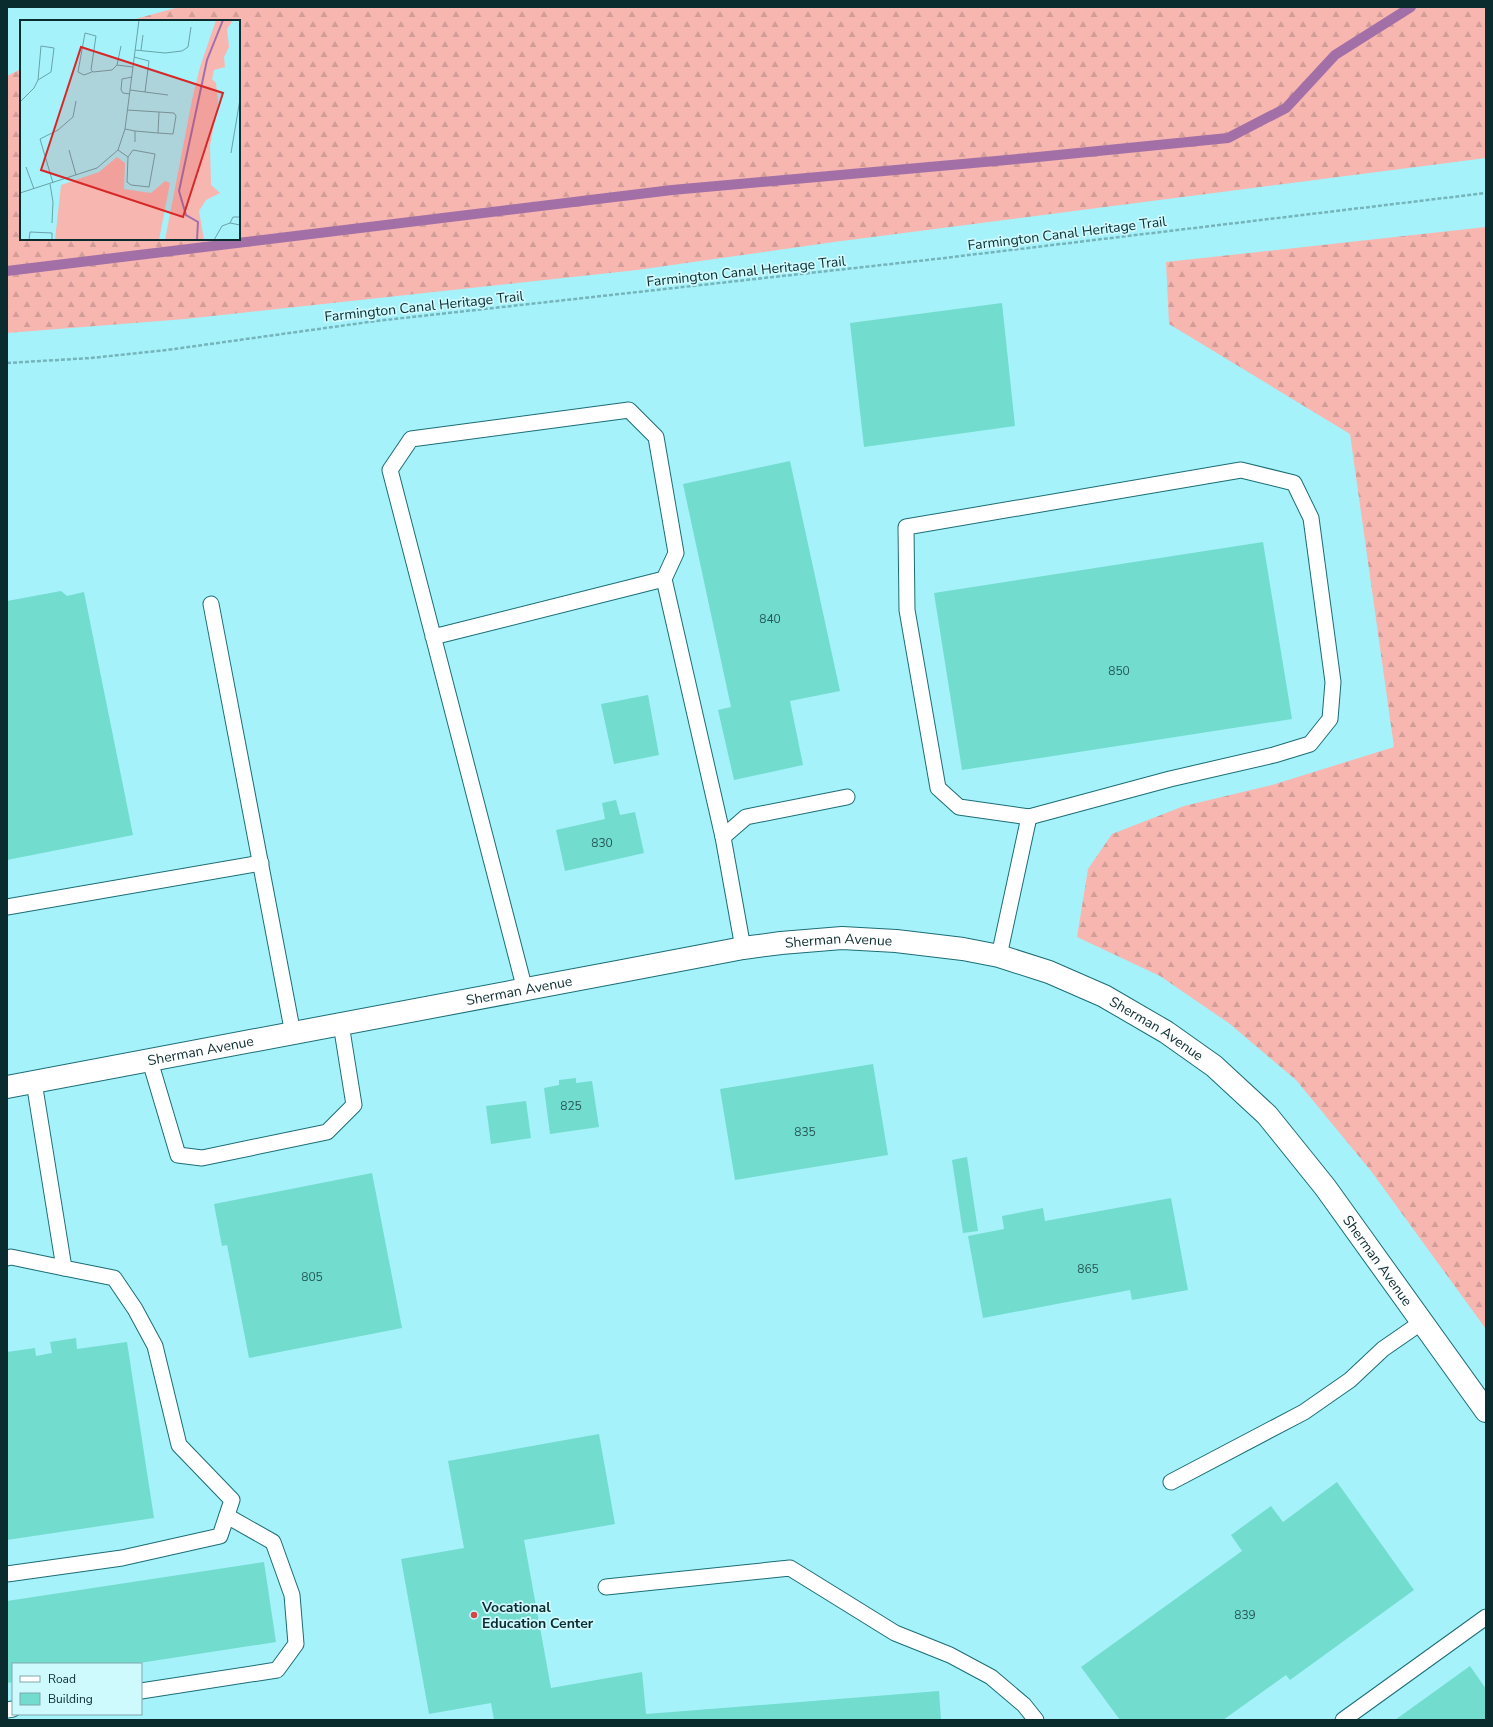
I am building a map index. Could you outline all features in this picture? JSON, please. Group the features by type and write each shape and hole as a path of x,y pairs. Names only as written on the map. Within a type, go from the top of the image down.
{"main road":[{"name":"Sherman Avenue","path":"7,1087 744,948 842,938 896,941 963,949 999,956 1050,972 1104,996 1166,1032 1214,1066 1267,1115 1325,1187 1486,1411"}],"lane":[{"path":"525,990 390,470 411,439 629,410 656,437 676,553 664,579 723,837 744,948"},
{"path":"1241,470 1294,483 1311,518 1333,682 1330,719 1310,744 1274,755 1170,779 1029,817 959,807 938,788 907,610 906,527 1241,470"},
{"path":"433,636 664,579"},
{"path":"211,604 293,1034"},
{"path":"723,837 746,817 847,797"},
{"path":"999,956 1029,817"},
{"path":"7,907 260,863"},
{"path":"150,1061 178,1155 202,1158 326,1132 354,1105 341,1024"},
{"path":"34,1082 64,1268"},
{"path":"7,1258 11,1257 114,1278 135,1309 155,1346 179,1446 232,1500 220,1536 122,1558 7,1574"},
{"path":"1172,1482 1304,1412 1350,1380 1383,1349 1422,1322"},
{"path":"142,1691 277,1670 296,1644 292,1595 273,1542 227,1516"},
{"path":"606,1587 790,1568 895,1633 950,1655 991,1677 1024,1705 1036,1720"},
{"path":"1343,1720 1486,1617"}],"path":[{"name":"Farmington Canal Heritage Trail","path":"7,363 91,358 159,351 376,321 920,261 1486,193"}],"green space":[{"path":"179,7 1486,7 1486,158 834,242 637,270 185,319 7,333 7,76 20,70 20,240 240,240 240,20 132,20"},
{"path":"1486,227 1486,1329 1371,1171 1296,1080 1230,1024 1160,976 1077,937 1088,869 1112,834 1184,806 1272,785 1394,747 1350,434 1169,324 1166,262"}],"building":[{"path":"1002,303 1015,426 864,447 850,323"},
{"path":"790,461 840,691 790,701 803,765 734,780 718,710 731,707 683,484"},
{"path":"1263,542 1292,719 962,770 934,593"},
{"path":"61,591 67,596 84,592 133,835 7,860 7,601"},
{"path":"648,695 659,755 614,764 601,704"},
{"path":"616,800 620,815 635,812 644,853 565,871 556,830 605,819 602,803"},
{"path":"873,1064 888,1155 735,1180 720,1089"},
{"path":"576,1078 576,1083 592,1081 599,1127 550,1134 544,1088 559,1085 559,1080"},
{"path":"526,1101 531,1138 491,1144 486,1106"},
{"path":"967,1157 978,1231 963,1233 952,1160"},
{"path":"372,1173 402,1328 249,1358 227,1245 222,1246 214,1204"},
{"path":"1171,1198 1188,1290 1132,1300 1130,1290 983,1318 968,1236 1004,1229 1002,1216 1043,1208 1045,1221"},
{"path":"76,1338 77,1349 127,1342 154,1518 7,1540 7,1352 35,1348 36,1356 52,1353 50,1342"},
{"name":"Vocational Education Center","path":"599,1434 615,1524 524,1540 551,1688 642,1672 646,1714 939,1691 941,1720 494,1720 491,1703 429,1714 401,1559 464,1548 448,1461"},
{"path":"1337,1482 1414,1590 1290,1680 1286,1675 1223,1720 1120,1720 1081,1667 1242,1551 1231,1535 1271,1506 1283,1522"},
{"path":"264,1562 276,1642 140,1663 12,1663 12,1682 7,1683 7,1601"},
{"path":"1470,1666 1486,1689 1486,1720 1395,1720"}],"waterway":[{"path":"7,271 672,190 1028,158 1228,138 1286,108 1335,55 1411,7"}],"place":[{"name":"Vocational Education Center","path":"474,1615"}]}
